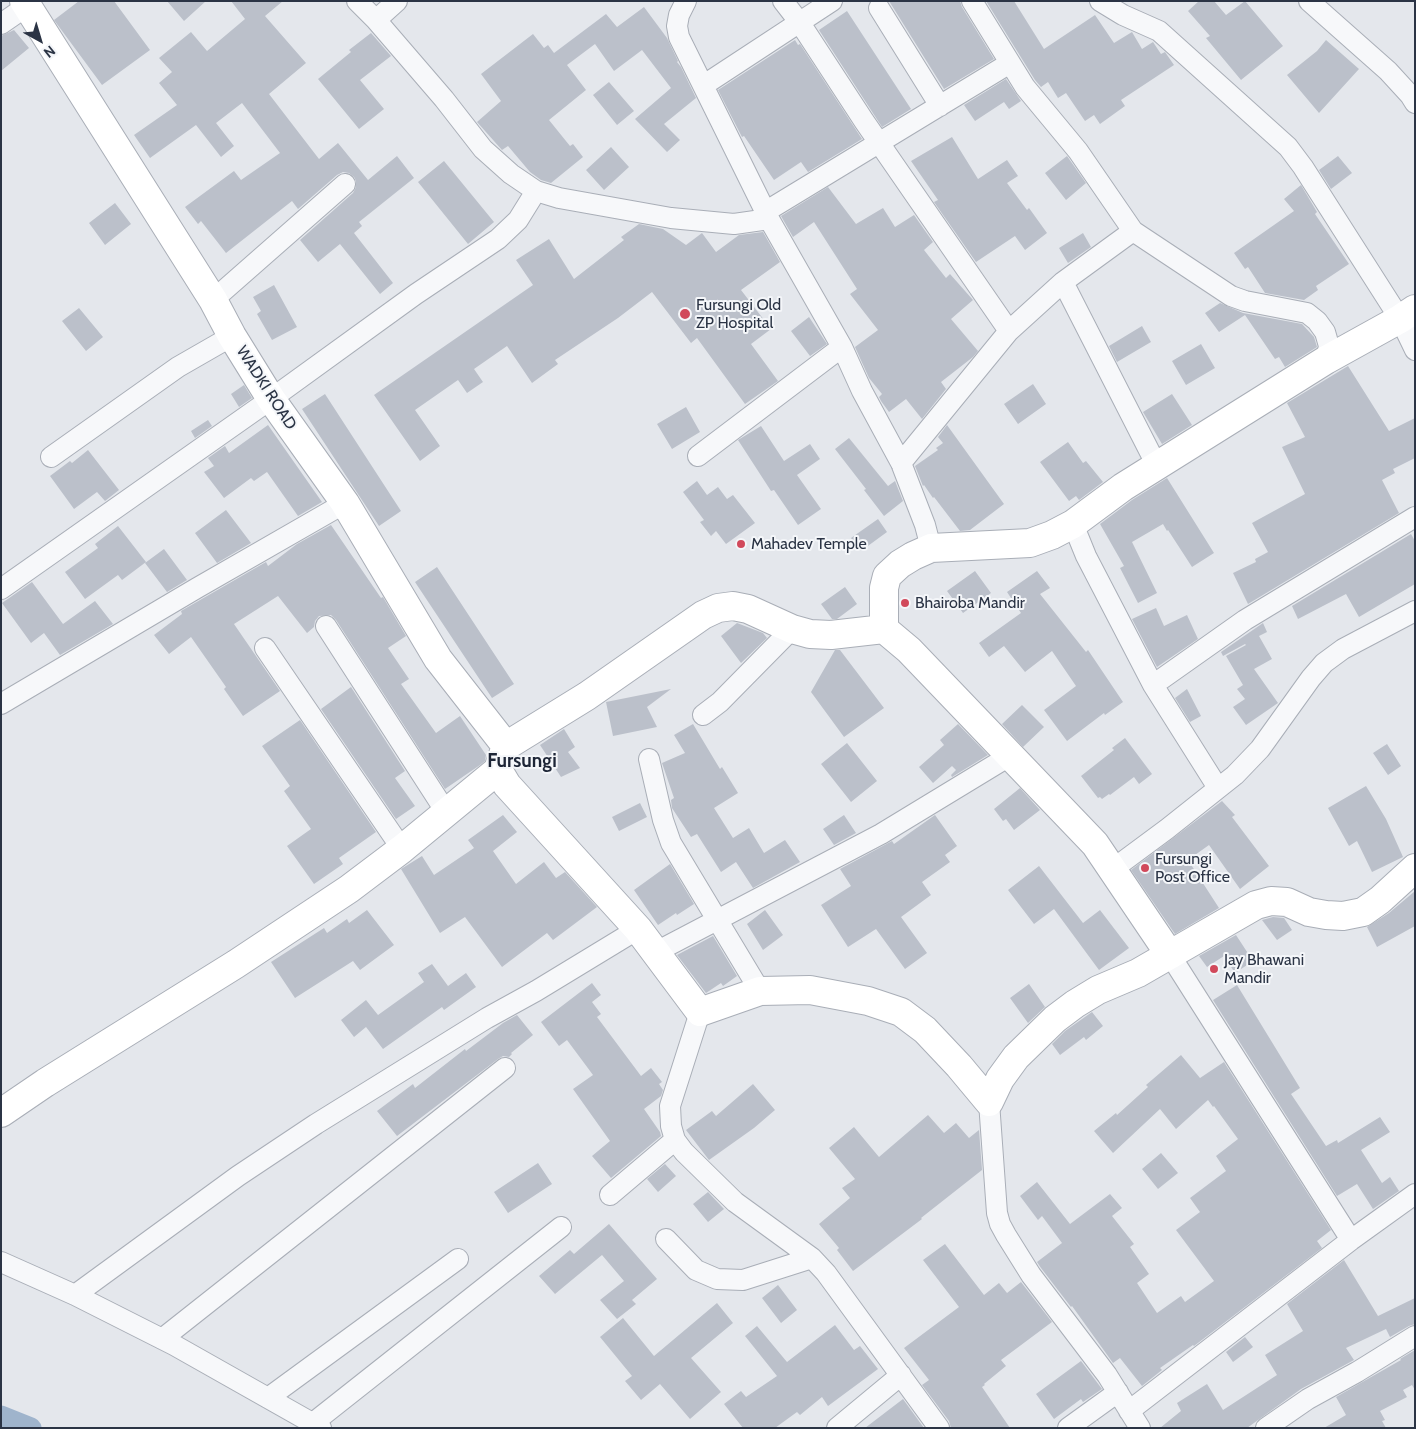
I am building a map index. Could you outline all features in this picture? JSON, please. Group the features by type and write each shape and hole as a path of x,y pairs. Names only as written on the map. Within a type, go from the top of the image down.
{"street":[{"path":"357,1 376,20 444,99 483,149 510,174 536,191 559,198 671,218 734,224 767,216 880,143 1010,63"},
{"path":"376,20 397,1"},
{"path":"686,1 679,15 677,26 679,37 767,216 842,347 862,391 901,463 931,548"},
{"path":"783,1 800,23 1009,331"},
{"path":"704,85 832,1"},
{"path":"972,1 1025,87 1078,150 1133,231 1231,296 1307,313 1317,321 1325,332 1329,346 1326,360"},
{"path":"1100,1 1123,15 1159,31 1288,147 1408,314 1415,350"},
{"path":"1309,1 1388,72 1415,103"},
{"path":"1,24 25,4"},
{"name":"WADKI ROAD","path":"25,4 212,300 271,399 345,503 438,658 502,758 506,785 638,929 700,1012"},
{"path":"879,8 940,106"},
{"path":"212,300 345,184"},
{"path":"1,589 271,399 416,294 474,257 498,239 518,220 536,191"},
{"path":"901,463 1009,331 1063,282 1133,231"},
{"path":"1063,282 1157,466"},
{"path":"884,629 884,588 887,576 900,564 931,548 1030,543 1052,535 1074,524 1123,487 1326,360 1408,314"},
{"path":"50,457 178,367 232,336"},
{"path":"698,456 842,347"},
{"path":"1,704 345,503"},
{"path":"1153,686 1245,620 1415,517"},
{"path":"1074,524 1086,556 1153,686 1218,788"},
{"path":"1,1113 333,900 402,849 446,812 502,758 703,614 718,608 733,606 748,609 792,629 810,634 831,635 884,629 909,650 1095,844 1170,955 1351,1240"},
{"path":"1113,869 1167,829 1235,774 1260,749 1324,662 1343,649 1415,610"},
{"path":"326,626 446,812"},
{"path":"704,715 720,702 792,629"},
{"path":"265,648 402,849"},
{"path":"656,952 881,834 1011,755"},
{"path":"649,759 663,820 671,843 760,991"},
{"path":"1415,868 1380,900 1363,912 1343,916 1326,915 1308,912 1287,902 1271,901 1256,905 1138,973 1098,990 1055,1019 1016,1057 1000,1079 989,1102 996,1213 1000,1224 1031,1275 1107,1375 1135,1419 1351,1240 1415,1194"},
{"path":"75,1296 238,1176 316,1124 487,1018 536,991 638,929"},
{"path":"939,1428 826,1273 812,1258 735,1202 684,1152 675,1140 671,1126 670,1106 700,1012 760,991 810,990 868,1001 901,1012 925,1030 989,1102"},
{"path":"162,1339 505,1068"},
{"path":"610,1195 675,1140"},
{"path":"1,1262 162,1339 317,1425 562,1227"},
{"path":"666,1239 696,1270 717,1279 744,1280 812,1258"},
{"path":"268,1398 458,1259"},
{"path":"1266,1428 1308,1399 1357,1372 1415,1336"},
{"path":"837,1428 901,1375"},
{"path":"1068,1428 1118,1392"}],"building":[{"path":"79,1 114,1 150,50 102,85 54,20"},
{"path":"167,1 206,1 184,21"},
{"path":"231,1 283,1 265,16 306,63 269,94 319,159 338,143 368,180 397,156 414,178 359,222 362,226 354,233 393,283 380,294 340,244 318,262 300,240 353,193 356,181 349,173 343,172 337,175 298,209 292,201 226,253 201,221 198,224 185,207 234,171 241,180 280,153 242,103 216,123 234,146 221,157 196,125 150,158 134,135 177,105 159,83 172,72 159,58 191,32 207,51 245,19"},
{"path":"889,1 960,1 994,59 944,89"},
{"path":"986,1 1014,1 1044,49 1095,15 1114,43 1132,32 1142,49 1153,42 1161,54 1165,52 1174,65 1121,100 1125,106 1100,124 1094,115 1085,121 1066,93 1058,98 1048,82 1041,87 1035,80"},
{"path":"1199,1 1214,1 1226,15 1245,1 1283,46 1241,80 1206,38 1210,36 1188,11"},
{"path":"644,7 667,38 696,98 664,124 680,140 667,152 635,119 671,88 642,50 614,71 595,44 567,65 586,90 549,120 570,146 573,144 583,157 551,183 541,180 530,172 508,146 502,150 477,122 501,101 481,74 533,34 544,48 548,45 554,53 606,14 617,27"},
{"path":"847,11 911,109 882,127 819,30"},
{"path":"14,30 29,48 1,71 1,36"},
{"path":"371,33 391,56 360,80 384,109 359,129 318,79 351,52 349,50"},
{"path":"795,40 798,45 800,44 862,139 808,172 801,162 774,180 744,136 742,137 718,90"},
{"path":"1326,40 1359,69 1319,113 1287,75 1317,51"},
{"path":"1006,79 1021,101 1009,109 1004,102 975,121 964,105"},
{"path":"609,82 634,111 617,125 593,95"},
{"path":"952,137 978,179 1007,160 1018,176 1007,183 1027,210 1029,208 1047,233 1025,250 1015,236 976,262 934,202 938,200 911,161"},
{"path":"611,147 629,167 604,190 586,170"},
{"path":"1067,156 1086,183 1066,200 1045,173"},
{"path":"1338,156 1352,173 1331,189 1319,170"},
{"path":"444,161 494,222 468,244 418,182"},
{"path":"1301,185 1317,212 1315,214 1349,264 1316,286 1318,290 1304,300 1265,293 1248,267 1245,269 1234,253 1294,211 1284,199"},
{"path":"828,187 856,224 883,208 895,227 914,215 933,242 924,250 946,278 950,274 973,300 951,319 978,351 941,382 946,389 922,419 906,399 889,412 881,401 879,397 882,394 869,378 855,347 878,330 850,294 857,289 814,222 793,237 781,216"},
{"path":"115,203 131,224 105,245 89,223"},
{"path":"639,224 663,229 686,245 702,233 716,252 739,235 763,232 780,262 741,290 771,329 751,344 778,381 745,404 697,338 691,343 652,292 618,318 555,360 558,364 532,383 507,346 474,369 483,382 467,393 458,380 415,410 440,446 420,461 374,395 533,285 516,260 549,239 574,279 624,240 621,237"},
{"path":"1083,233 1091,247 1068,263 1059,248"},
{"path":"274,285 297,327 272,340 257,314 261,311 253,297"},
{"path":"1220,303 1243,313 1302,324 1314,337 1317,347 1285,367 1279,357 1275,359 1245,315 1219,332 1205,313"},
{"path":"79,308 103,337 86,351 62,321"},
{"path":"809,317 827,344 810,356 791,331"},
{"path":"1142,326 1151,342 1117,362 1109,346"},
{"path":"1201,344 1215,368 1186,385 1172,361"},
{"path":"1348,366 1389,431 1415,418 1415,458 1393,469 1395,473 1382,480 1399,513 1248,604 1233,573 1256,562 1255,559 1268,552 1252,523 1305,494 1282,447 1305,437 1287,403"},
{"path":"1033,384 1046,404 1018,424 1004,404"},
{"path":"244,385 252,398 239,407 231,394"},
{"path":"325,394 401,511 379,526 302,409"},
{"path":"1172,394 1192,425 1162,444 1143,412"},
{"path":"686,407 700,432 672,449 657,424"},
{"path":"208,420 212,426 195,438 191,431"},
{"path":"268,425 322,502 298,516 267,472 254,481 251,478 224,498 204,472 214,466 208,458 225,446 229,453"},
{"path":"947,425 1004,504 970,530 960,531 934,497 923,486 915,466 938,450 936,448 943,443 938,437"},
{"path":"761,426 784,461 810,444 820,459 797,475 821,509 798,525 774,490 771,491 738,440"},
{"path":"849,438 888,486 895,481 903,501 884,516 835,449"},
{"path":"1068,442 1083,463 1086,461 1103,482 1079,500 1076,496 1069,501 1040,462"},
{"path":"88,450 119,490 105,501 97,492 74,509 50,476 70,461 72,463"},
{"path":"1167,478 1214,553 1192,567 1163,524 1132,542 1157,593 1138,603 1120,568 1124,566 1100,524 1132,500"},
{"path":"697,481 707,495 718,487 727,499 733,495 755,523 726,544 716,531 711,536 700,522 704,520 683,492"},
{"path":"226,510 251,543 217,563 195,533"},
{"path":"878,519 887,532 861,551 851,538"},
{"path":"331,525 381,598 383,597 406,636 388,648 409,679 401,684 436,733 460,716 486,755 485,761 445,789 331,615 319,616 315,621 314,627 307,633 278,596 234,624 280,691 243,716 224,689 226,687 191,637 169,654 154,635 182,614 181,611 266,562 268,566 297,544"},
{"path":"118,526 146,562 122,580 118,575 85,599 65,572 98,548 95,544"},
{"path":"1411,534 1415,541 1415,584 1359,617 1346,594 1298,619 1292,606"},
{"path":"164,549 187,580 167,592 145,563"},
{"path":"437,567 514,684 492,698 415,582"},
{"path":"975,571 991,593 963,613 947,591"},
{"path":"1037,571 1050,588 1040,594 1086,652 1088,650 1123,702 1105,715 1104,713 1067,741 1044,710 1076,686 1052,651 1025,672 1004,646 989,657 979,643 1021,613 1007,592"},
{"path":"32,582 63,624 95,601 113,624 60,655 44,633 31,643 2,603"},
{"path":"845,587 857,604 837,619 832,619 821,604"},
{"path":"1156,608 1164,626 1187,615 1198,639 1157,667 1132,619"},
{"path":"737,623 763,633 767,638 741,663 721,636"},
{"path":"1263,623 1267,632 1259,636 1272,659 1254,669 1278,703 1246,725 1233,707 1245,699 1237,689 1243,685 1226,656 1246,645 1223,656 1221,652"},
{"path":"835,650 840,650 884,708 844,737 811,692"},
{"path":"351,687 405,771 395,778 415,806 396,819 321,709"},
{"path":"671,689 647,707 657,727 613,736 606,702"},
{"path":"1187,689 1201,716 1190,722 1175,698"},
{"path":"1022,705 1044,727 1023,747 1002,724"},
{"path":"300,720 376,832 339,858 343,864 314,884 287,846 311,829 284,791 290,786 262,746"},
{"path":"693,724 720,769 722,767 738,793 714,808 733,838 749,828 764,853 785,840 800,862 753,888 736,862 721,872 697,834 691,837 672,808 671,800 674,798 662,763 685,753 674,735"},
{"path":"958,724 988,755 952,777 951,775 956,770 952,766 933,783 919,767 944,745 940,740"},
{"path":"564,729 575,747 568,752 580,768 561,777 540,745"},
{"path":"1125,738 1152,774 1139,784 1134,777 1110,795 1102,799 1098,798 1081,776 1114,750 1112,748"},
{"path":"847,743 877,781 851,802 821,764"},
{"path":"1387,744 1401,766 1388,775 1373,753"},
{"path":"1366,786 1386,819 1403,857 1372,872 1357,841 1349,846 1328,808"},
{"path":"1020,788 1040,810 1014,830 1006,819 1003,821 994,809"},
{"path":"1222,801 1235,815 1232,817 1269,866 1240,889 1209,845 1188,860 1219,908 1175,934 1131,870"},
{"path":"640,803 647,817 619,831 612,817"},
{"path":"503,815 517,832 493,851 516,884 544,862 556,878 565,872 597,907 553,940 547,933 502,967 465,917 440,933 401,869 422,856 434,875 474,848 468,840"},
{"path":"844,815 856,833 834,845 823,829"},
{"path":"935,815 957,846 945,855 950,862 922,882 931,895 901,917 927,953 905,969 876,929 848,947 821,905 851,886 840,869 892,841 894,844"},
{"path":"670,864 694,904 658,925 634,890"},
{"path":"1039,866 1083,923 1100,910 1129,948 1099,970 1054,909 1034,924 1008,890"},
{"path":"1415,891 1415,926 1377,947 1367,927 1389,913"},
{"path":"367,910 394,945 360,970 353,961 295,998 271,962 324,928 327,933 347,919 349,923"},
{"path":"765,910 783,935 763,950 747,924"},
{"path":"1273,917 1284,918 1292,930 1277,940 1262,920"},
{"path":"1236,935 1253,961 1235,973 1224,956 1207,967 1199,956"},
{"path":"713,936 737,976 723,986 721,983 706,993 677,955"},
{"path":"432,964 448,986 466,973 476,987 444,1010 442,1007 383,1049 366,1027 354,1037 341,1020 366,1000 378,1015 424,982 418,973"},
{"path":"592,983 601,995 592,1002 601,1014 597,1017 641,1076 651,1068 662,1082 659,1084 663,1090 661,1096 644,1109 661,1136 611,1178 592,1156 610,1141 573,1089 593,1075 567,1040 559,1046 541,1022"},
{"path":"1029,984 1045,1007 1028,1023 1010,998"},
{"path":"1237,985 1300,1088 1291,1094 1326,1146 1337,1140 1338,1143 1380,1117 1390,1132 1361,1150 1382,1183 1390,1177 1399,1191 1373,1209 1357,1184 1337,1196 1213,1000"},
{"path":"1092,1012 1103,1026 1086,1040 1084,1037 1060,1055 1052,1044 1065,1031"},
{"path":"517,1015 533,1035 511,1053 509,1057 503,1056 498,1059 397,1136 377,1111 413,1084 415,1088 465,1049 466,1051 503,1023"},
{"path":"1181,1055 1200,1078 1224,1062 1331,1230 1317,1241 1322,1248 1194,1346 1160,1368 1162,1370 1142,1386 1120,1358 1113,1363 1072,1306 1037,1262 1062,1243 1042,1216 1038,1220 1020,1196 1037,1182 1070,1224 1110,1194 1122,1208 1112,1216 1134,1244 1130,1247 1149,1274 1137,1283 1157,1313 1181,1296 1185,1302 1214,1281 1176,1230 1200,1212 1190,1198 1226,1171 1216,1156 1238,1139 1214,1106 1208,1100 1176,1129 1160,1109 1113,1153 1094,1131 1116,1113 1117,1115 1148,1087 1146,1085"},
{"path":"753,1084 775,1110 754,1128 709,1160 686,1130 712,1111 716,1116"},
{"path":"928,1115 944,1133 956,1123 969,1138 979,1130 982,1170 922,1219 853,1271 837,1250 839,1248 819,1224 850,1198 842,1188 855,1179 829,1148 854,1127 879,1157"},
{"path":"1161,1153 1178,1173 1158,1189 1142,1169"},
{"path":"538,1163 552,1184 508,1213 494,1192"},
{"path":"665,1164 676,1176 658,1192 647,1179"},
{"path":"708,1192 724,1209 708,1222 693,1204"},
{"path":"609,1224 657,1279 632,1300 636,1304 617,1319 600,1300 624,1281 602,1255 555,1294 539,1276 570,1250 574,1254"},
{"path":"945,1244 984,1295 999,1283 1007,1293 1021,1282 1052,1322 1001,1360 1006,1366 982,1387 1010,1428 951,1428 949,1421 922,1385 929,1380 904,1348 959,1307 923,1260"},
{"path":"1344,1260 1378,1316 1415,1298 1415,1324 1390,1337 1386,1329 1346,1348 1354,1360 1301,1389 1247,1428 1160,1428 1181,1411 1177,1403 1207,1384 1223,1410 1277,1375 1265,1355 1303,1331 1287,1304"},
{"path":"778,1285 797,1310 781,1323 762,1298"},
{"path":"717,1303 733,1323 691,1358 721,1392 690,1419 660,1384 641,1400 625,1381 632,1376 600,1337 623,1318 654,1356"},
{"path":"835,1325 854,1350 860,1346 878,1369 828,1406 822,1397 800,1415 797,1412 775,1428 743,1428 724,1404 741,1391 746,1397 777,1376 745,1336 757,1326 787,1362"},
{"path":"1245,1337 1253,1347 1233,1362 1226,1352"},
{"path":"1415,1350 1415,1390 1412,1385 1403,1390 1407,1397 1380,1411 1385,1420 1382,1421 1386,1428 1324,1428 1346,1415 1336,1397"},
{"path":"1081,1361 1102,1389 1083,1402 1081,1399 1054,1419 1036,1394"},
{"path":"903,1399 924,1428 865,1428"}],"waterway":[{"path":"1,1416 31,1428"}],"place":[{"name":"Fursungi Old ZP Hospital","path":"685,314"},
{"name":"Mahadev Temple","path":"741,544"},
{"name":"Bhairoba Mandir","path":"905,603"},
{"name":"Fursungi Post Office","path":"1145,868"},
{"name":"Jay Bhawani Mandir","path":"1214,969"}],"district":[{"name":"Fursungi","path":"522,761"}]}
